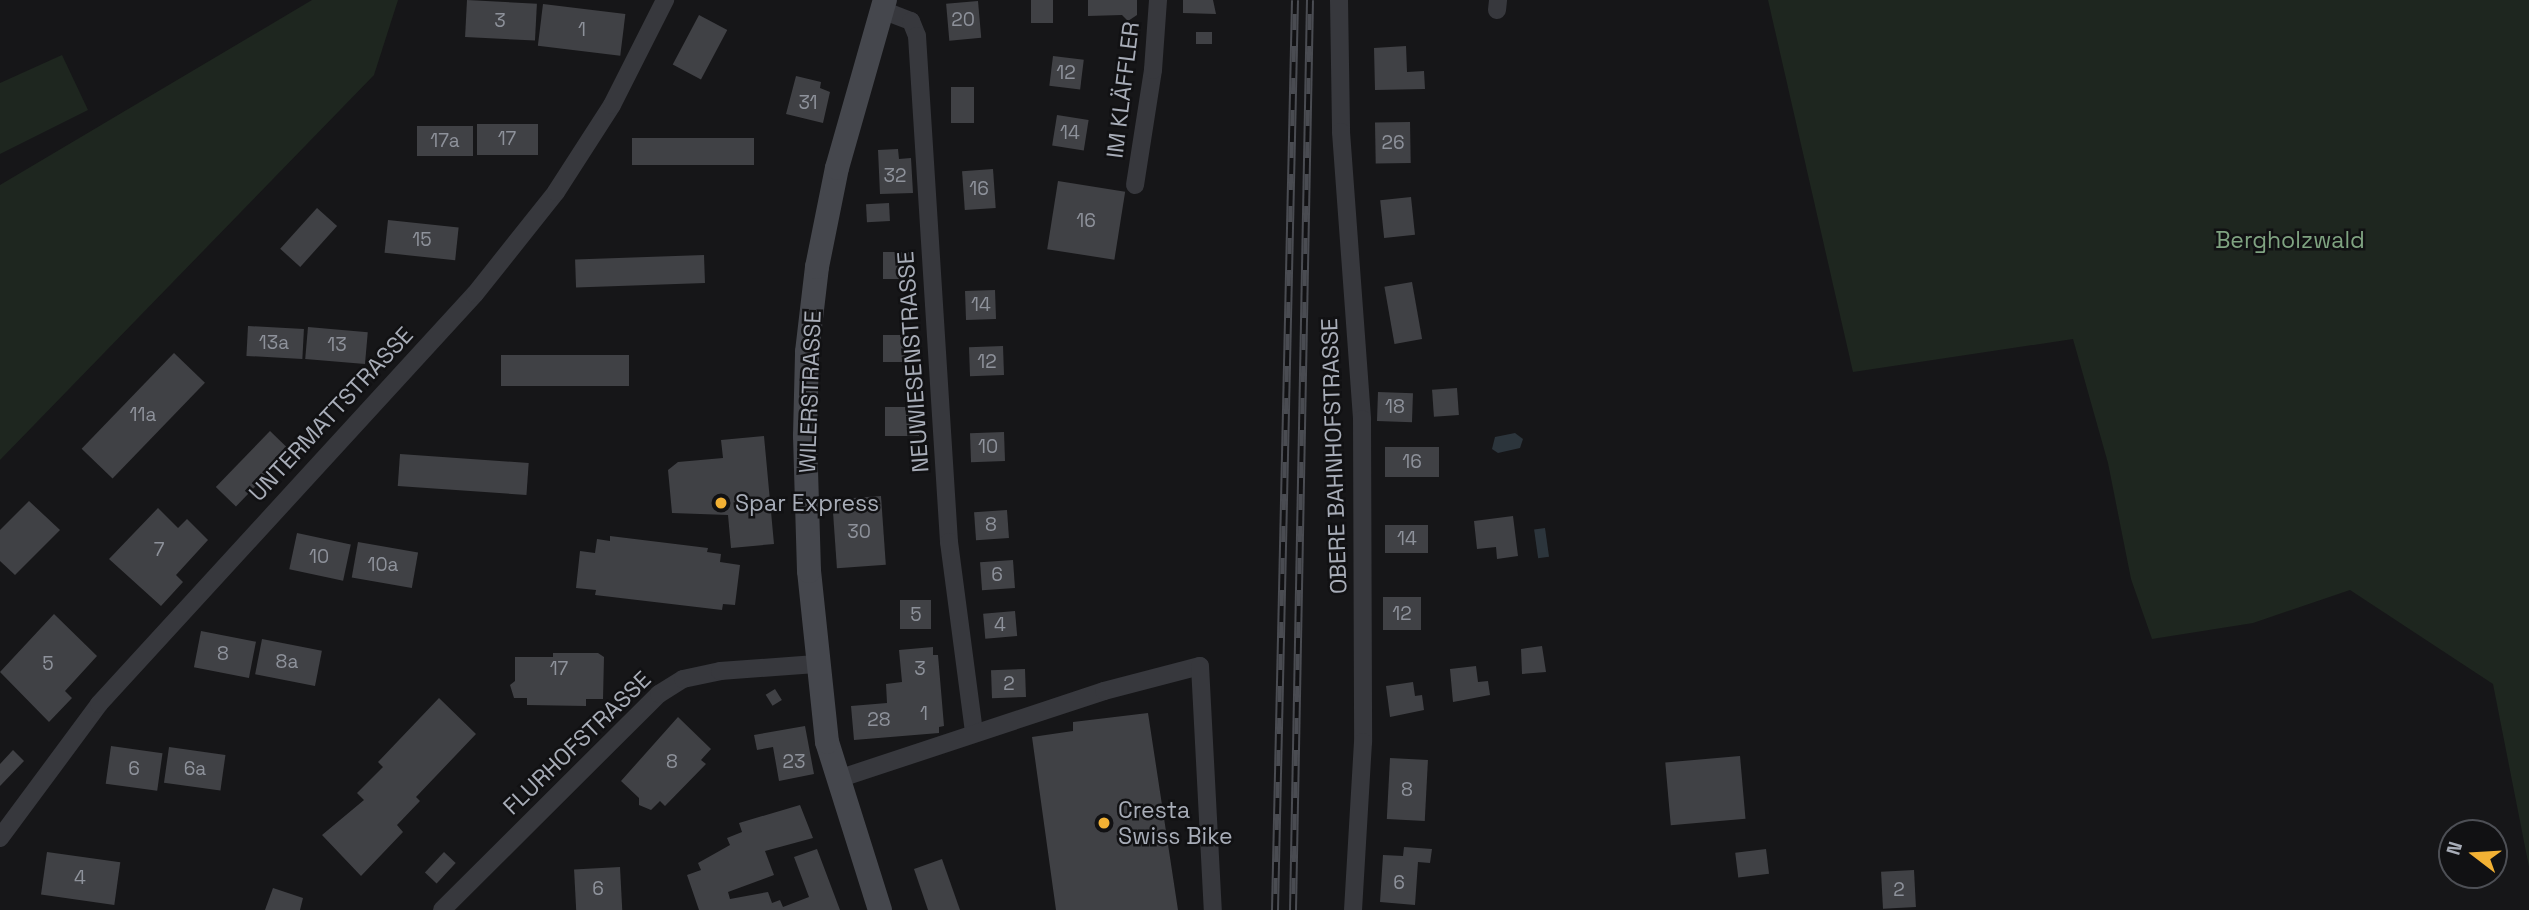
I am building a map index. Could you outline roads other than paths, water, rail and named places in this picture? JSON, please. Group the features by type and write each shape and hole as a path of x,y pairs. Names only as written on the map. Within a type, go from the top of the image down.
{"main road":[{"name":"WILERSTRASSE","path":"880,910 827,742 816,664 806,463 807,344 817,267 837,167 884,5"}],"street":[{"name":"UNTERMATTSTRASSE","path":"0,838 99,704 491,274 555,192 612,106 665,0"},
{"name":"IM KLÄFFLER","path":"1135,185 1153,70 1158,0"},
{"name":"OBERE BAHNHOFSTRASSE","path":"1339,0 1340,132 1362,419 1363,742 1353,910"},
{"name":"NEUWIESENSTRASSE","path":"884,5 911,21 917,36 949,542 974,732"},
{"name":"FLURHOFSTRASSE","path":"442,910 659,694 683,679 720,671 816,664"},
{"path":"838,779 974,732 1200,666 1213,910"}],"railway":[{"path":"1275,910 1295,0"},
{"path":"1293,910 1310,0"}],"place":[{"name":"Spar Express","path":"721,503"},
{"name":"Cresta Swiss Bike","path":"1104,823"}],"park label":[{"name":"Bergholzwald","path":"2290,240"}]}
